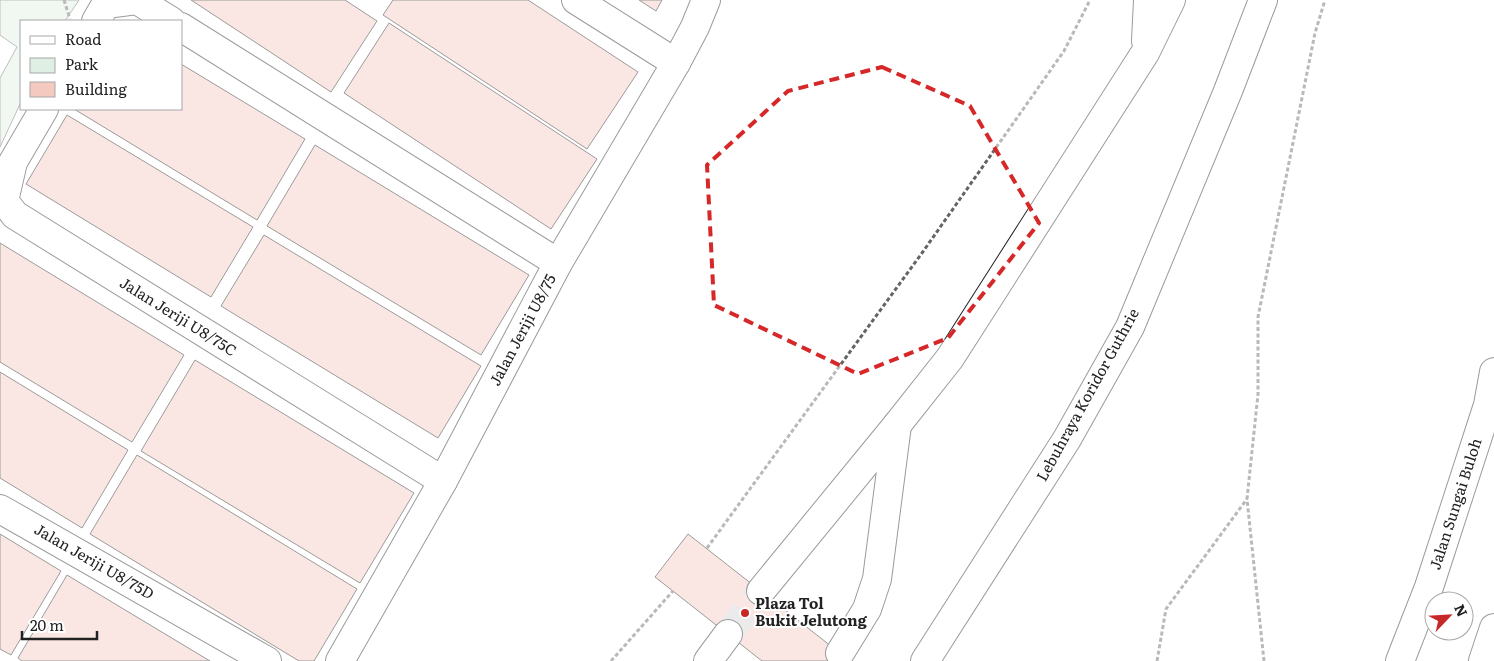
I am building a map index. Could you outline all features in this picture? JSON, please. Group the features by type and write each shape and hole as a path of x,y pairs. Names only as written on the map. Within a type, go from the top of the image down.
{"main road":[{"path":"97,20 106,4 138,0 169,20"},
{"path":"576,0 676,63"},
{"name":"Jalan Jeriji U8/75","path":"340,661 443,482 558,263 676,63 695,27 706,0"},
{"path":"1145,53 1148,0"},
{"path":"761,591 950,358 1145,53 1171,0"},
{"name":"Lebuhraya Koridor Guthrie","path":"925,661 1067,439 1130,326 1228,91 1263,0"},
{"path":"182,29 558,263"},
{"name":"Jalan Jeriji U8/75C","path":"43,110 13,162 4,201 15,215 443,482"},
{"name":"Jalan Sungai Buloh","path":"1400,661 1429,587 1488,405 1494,372"},
{"path":"840,653 867,609 877,579 897,425"},
{"name":"Jalan Jeriji U8/75D","path":"0,509 267,661"},
{"path":"1482,661 1494,628"},
{"path":"708,661 728,634"}],"path":[{"path":"64,0 70,20"},
{"path":"707,548 922,253 1064,50 1090,0"},
{"path":"1264,661 1247,499 1258,394 1258,317 1315,33 1325,0"},
{"path":"1157,661 1166,609 1247,499"},
{"path":"611,661 673,591"}],"highlighted area":[{"path":"882,67 970,106 1039,223 948,338 858,374 714,305 707,165 788,91"}],"green space":[{"path":"0,0 79,0 66,20 20,20 20,104 0,147 0,78 17,47 0,35"}],"building":[{"path":"191,0 345,0 377,21 331,92"},
{"path":"393,0 528,0 638,72 587,149 383,15"},
{"path":"639,0 662,0 656,11"},
{"path":"389,23 597,159 551,229 344,93"},
{"path":"182,65 305,139 257,220 76,110 182,110"},
{"path":"67,115 253,227 211,297 26,184"},
{"path":"315,145 529,275 481,355 267,226"},
{"path":"264,235 481,366 438,438 221,306"},
{"path":"0,243 184,355 132,442 0,362"},
{"path":"195,360 414,493 360,583 141,451"},
{"path":"0,372 128,450 82,528 0,478"},
{"path":"137,455 357,589 314,661 299,661 90,534"},
{"path":"0,534 61,571 11,655 0,649"},
{"name":"Plaza Tol Bukit Jelutong","path":"688,534 850,661 762,661 655,577"},
{"path":"67,575 210,661 22,661 18,658"}],"tunnel":[{"path":"728,634 761,591"}],"place":[{"name":"Plaza Tol Bukit Jelutong","path":"745,613"}]}
